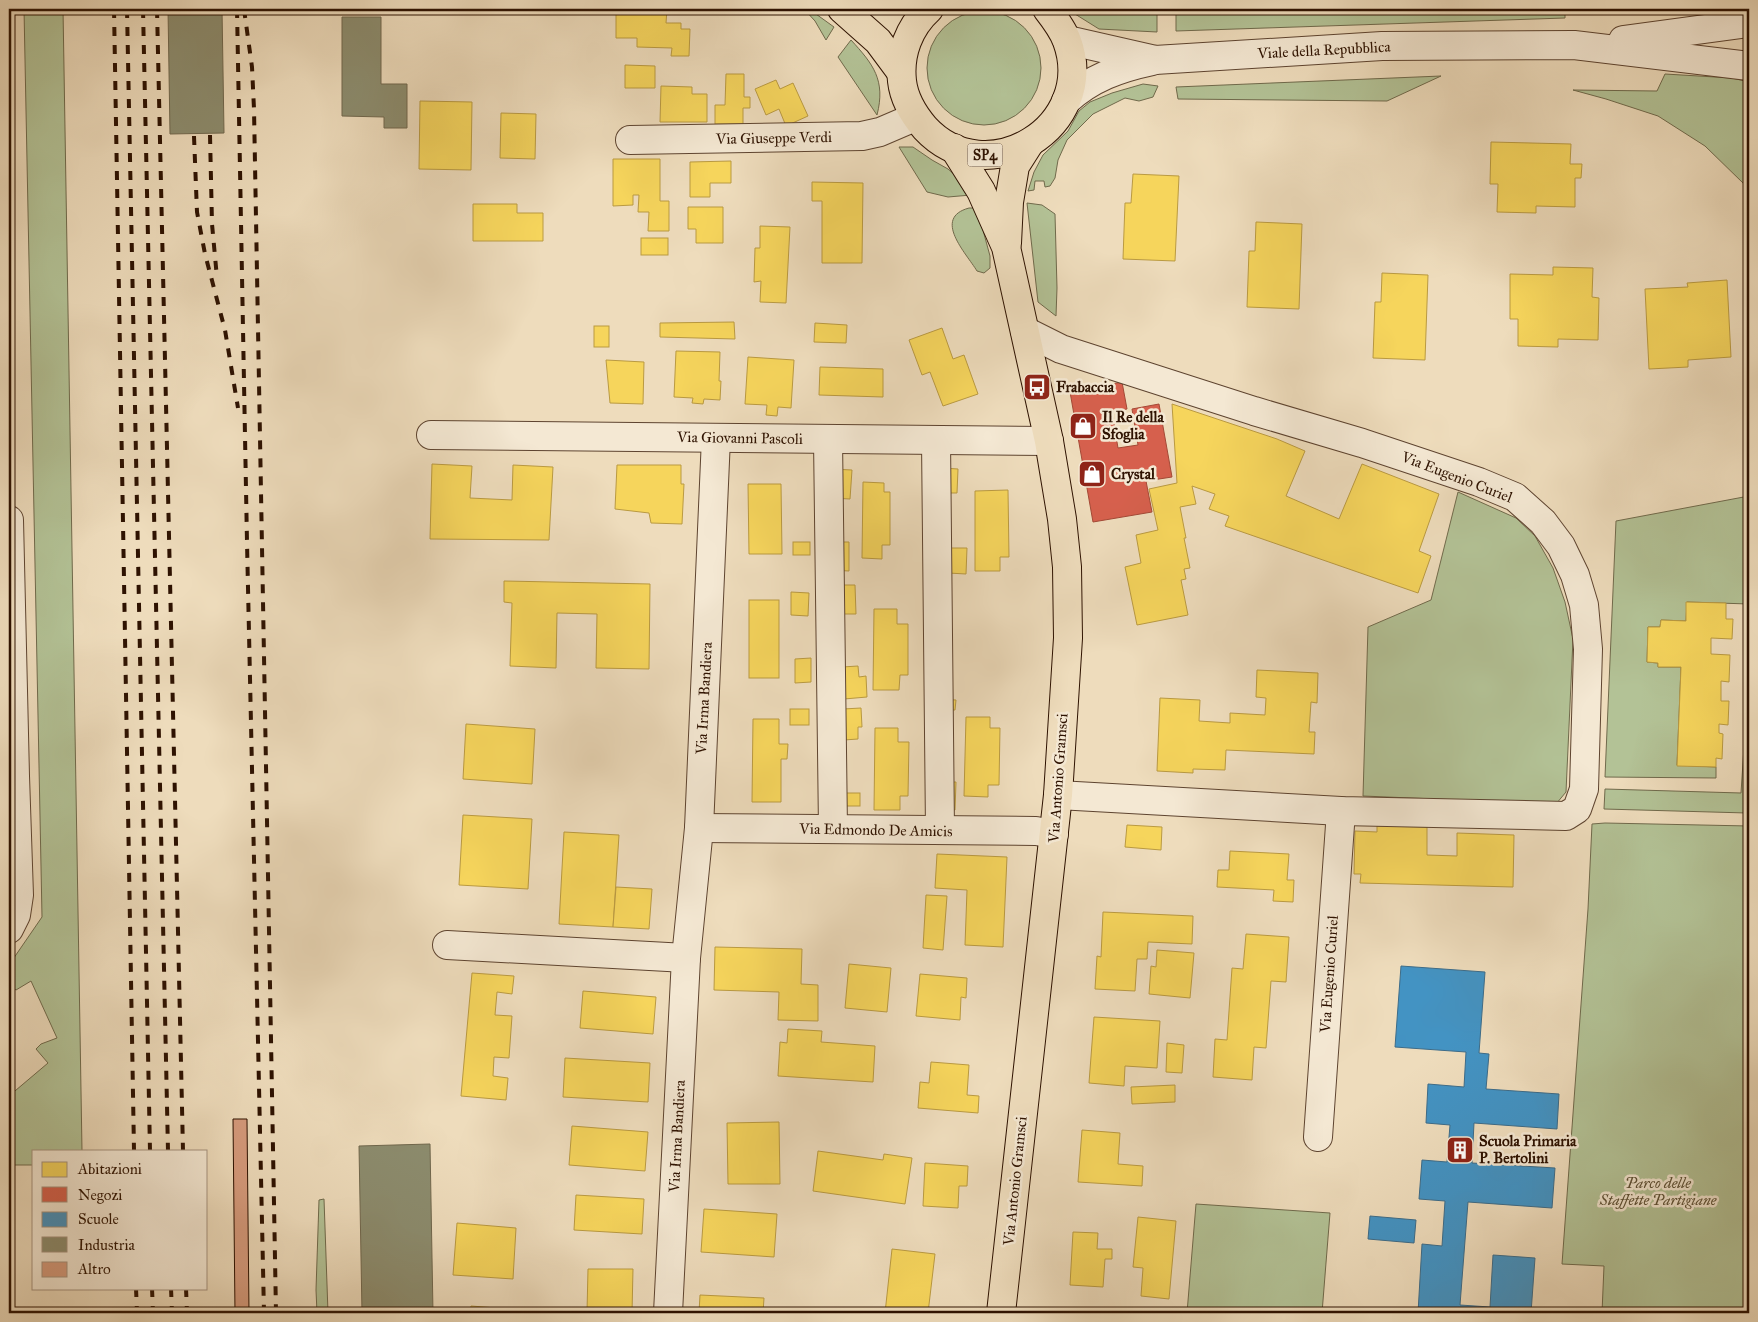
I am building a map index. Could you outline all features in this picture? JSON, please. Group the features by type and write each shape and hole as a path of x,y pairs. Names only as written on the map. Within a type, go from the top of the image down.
{"main road":[{"path":"842,9 878,41 901,72"},
{"name":"SP4","path":"929,9 918,19 905,44 901,72 906,95 915,117 932,135 954,148 984,155 1000,154 1029,144 1057,118 1066,101 1072,81 1072,60 1067,40 1046,9"},
{"name":"Via Antonio Gramsci","path":"1006,247 1009,202 1015,166 1029,144"},
{"name":"Via Antonio Gramsci","path":"954,148 980,191 1006,247 1049,441 1062,519 1067,567 1068,638 1058,796 1001,1313"}],"street":[{"name":"Viale della Repubblica","path":"1067,40 1155,60 1382,46 1584,45 1749,23"},
{"name":"Viale della Repubblica","path":"1584,45 1749,66"},
{"path":"1066,101 1080,88 1101,76 1155,60"},
{"name":"Via Giuseppe Verdi","path":"630,140 862,136 880,132 915,117"},
{"name":"Via Eugenio Curiel","path":"1026,331 1060,349 1254,411 1362,443 1515,497 1543,522 1561,546 1575,574 1584,605 1588,650 1585,782 1577,809 1566,816 1341,811 1058,796"},
{"name":"Via Giovanni Pascoli","path":"431,435 1049,441"},
{"name":"Via Irma Bandiera","path":"668,1313 686,958 699,828 716,438"},
{"path":"828,439 833,829"},
{"path":"936,440 940,830"},
{"path":"9,520 12,776 20,895 16,915 9,930"},
{"name":"Via Eugenio Curiel","path":"1318,1137 1341,811"},
{"name":"Via Edmondo De Amicis","path":"699,828 1036,831 1054,834"},
{"path":"446,945 686,958"}],"green space":[{"path":"24,9 63,9 82,1150 32,1150 32,1165 9,1165 9,1096 48,1063 36,1049 41,1044 57,1038 31,981 16,990 9,985 9,965 42,917"},
{"path":"804,9 809,9 834,27 826,40 815,21"},
{"path":"1067,9 1157,9 1157,32 1099,29"},
{"path":"1176,9 1570,9 1569,12 1565,13 1565,18 1176,31"},
{"path":"984,11 1006,16 1024,28 1036,46 1041,68 1036,90 1024,108 1006,120 984,125 962,120 944,108 932,90 927,68 932,46 944,28 962,16"},
{"path":"851,40 866,57 876,73 880,92 877,115 838,57"},
{"path":"1665,74 1732,78 1749,82 1749,191 1705,146 1658,116 1573,90 1657,91"},
{"path":"1441,76 1387,101 1178,99 1176,87"},
{"path":"1143,84 1158,86 1153,97 1139,101 1125,98 1093,114 1067,140 1058,160 1055,178 1050,186 1045,187 1044,181 1035,181 1034,190 1028,191 1034,172 1043,155 1068,131 1079,111 1090,102"},
{"path":"899,147 913,147 948,169 971,195 948,197 927,192"},
{"path":"1027,203 1042,205 1055,214 1056,316 1038,302"},
{"path":"969,208 977,208 990,256 990,268 984,273 977,271 960,246 952,228 953,220 958,213"},
{"path":"1458,492 1516,518 1535,536 1553,568 1565,602 1573,639 1566,792 1556,804 1363,796 1368,627 1431,600"},
{"path":"1749,496 1749,604 1687,602 1686,621 1661,620 1660,627 1648,627 1647,662 1658,663 1658,667 1681,667 1677,765 1716,767 1716,778 1605,777 1616,521"},
{"path":"1749,670 1747,813 1604,809 1605,789 1741,793"},
{"name":"Parco delle Staffette Partigiane","path":"1592,824 1749,826 1749,1313 1602,1313 1604,1266 1562,1264 1588,909"},
{"path":"324,1199 328,1313 317,1313 319,1200"},
{"path":"1196,1204 1330,1213 1322,1313 1187,1313"}],"building: Abitazioni":[{"path":"616,9 667,9 666,23 681,23 681,29 690,29 689,56 671,56 672,48 637,47 637,38 616,38"},
{"path":"625,65 655,66 655,88 625,88"},
{"path":"726,74 744,74 744,97 750,97 750,108 743,108 743,124 715,124 715,105 725,105"},
{"path":"776,80 780,89 793,83 808,116 786,126 779,109 766,115 755,89"},
{"path":"661,86 692,87 692,94 707,94 707,122 660,122"},
{"path":"420,101 472,102 471,170 419,169"},
{"path":"501,113 536,114 535,159 500,158"},
{"path":"1491,142 1571,144 1570,164 1582,164 1581,178 1575,178 1575,207 1536,206 1536,213 1497,212 1498,184 1490,184"},
{"path":"613,159 660,159 660,201 669,201 669,231 648,231 649,212 638,212 639,195 633,195 633,205 613,206"},
{"path":"731,161 731,183 710,183 710,197 690,197 690,162"},
{"path":"1133,174 1179,176 1175,261 1123,259 1125,203 1131,203"},
{"path":"812,182 863,183 862,263 822,263 822,201 812,201"},
{"path":"473,204 517,204 517,213 543,213 543,241 473,241"},
{"path":"688,207 723,207 723,243 696,243 696,229 688,229"},
{"path":"1256,222 1302,224 1299,309 1247,307 1249,251 1255,251"},
{"path":"760,226 790,227 786,303 760,302 761,281 754,282 755,248 760,248"},
{"path":"641,238 668,238 668,255 641,255"},
{"path":"1553,267 1593,268 1592,297 1599,298 1598,340 1558,339 1558,347 1518,346 1518,319 1510,319 1510,274 1553,275"},
{"path":"1382,273 1428,275 1425,360 1373,358 1375,302 1381,302"},
{"path":"1727,280 1731,357 1688,360 1688,367 1649,369 1645,289 1688,287 1687,283"},
{"path":"734,322 735,339 660,337 660,323"},
{"path":"815,323 847,325 846,343 814,342"},
{"path":"594,326 609,326 609,347 594,347"},
{"path":"942,328 953,359 964,355 978,394 943,406 930,372 922,375 909,340"},
{"path":"676,351 720,352 720,400 704,399 703,404 692,403 693,398 674,397"},
{"path":"748,357 794,360 791,408 778,407 777,416 766,415 767,405 745,404"},
{"path":"606,360 644,362 643,404 610,403"},
{"path":"820,367 883,369 883,397 819,395"},
{"path":"1172,404 1277,439 1305,451 1286,496 1339,519 1362,464 1439,494 1419,551 1431,556 1418,593 1225,526 1229,516 1209,509 1215,494 1192,486 1196,504 1180,507 1190,568 1184,569 1186,579 1181,580 1188,615 1137,625 1125,567 1141,563 1136,535 1158,530 1149,489 1177,483"},
{"path":"432,464 472,466 470,498 512,500 513,465 553,467 549,540 430,539"},
{"path":"617,465 681,465 681,484 684,484 682,524 651,523 649,513 615,509"},
{"path":"943,468 958,469 957,493 943,493"},
{"path":"832,469 852,470 850,499 831,498"},
{"path":"863,482 884,483 884,492 890,492 890,545 882,545 882,559 862,558"},
{"path":"748,484 781,484 782,554 749,554"},
{"path":"1008,490 1009,557 1000,557 1000,571 975,571 975,491"},
{"path":"793,542 810,542 810,555 793,555"},
{"path":"830,542 849,542 849,571 830,570"},
{"path":"949,548 967,548 966,574 948,573"},
{"path":"504,581 650,584 649,669 596,668 597,614 557,613 556,668 510,666 512,603 504,602"},
{"path":"833,585 855,585 856,614 833,614"},
{"path":"791,592 809,593 808,616 791,615"},
{"path":"749,600 779,600 779,678 749,678"},
{"path":"1686,602 1726,603 1726,619 1733,619 1732,639 1711,638 1711,654 1730,655 1729,682 1721,681 1721,701 1729,701 1728,725 1719,724 1719,733 1723,734 1722,759 1716,758 1716,767 1677,766 1681,667 1658,667 1658,663 1647,662 1648,627 1660,627 1661,620 1686,621"},
{"path":"874,609 897,609 897,624 908,624 908,675 900,675 899,690 873,690"},
{"path":"811,658 811,682 795,683 795,659"},
{"path":"858,666 859,677 866,676 867,697 844,699 842,667"},
{"path":"1257,670 1318,673 1317,703 1311,702 1309,732 1315,732 1314,754 1226,750 1225,770 1193,769 1193,773 1157,771 1160,698 1200,700 1199,721 1230,723 1230,713 1265,715 1266,698 1256,697"},
{"path":"939,699 956,700 955,710 939,710"},
{"path":"861,708 862,727 858,727 858,739 844,740 843,709"},
{"path":"790,709 809,709 809,725 790,725"},
{"path":"966,717 990,717 990,728 1000,728 999,785 988,785 988,797 964,796"},
{"path":"753,719 779,719 779,744 788,744 787,759 781,759 781,802 752,802"},
{"path":"466,724 535,729 532,784 463,779"},
{"path":"875,728 898,728 898,742 909,742 908,796 900,796 900,810 874,810"},
{"path":"942,782 956,782 955,810 942,810"},
{"path":"841,793 860,793 860,806 841,806"},
{"path":"463,815 532,819 528,889 459,885"},
{"path":"1127,825 1162,827 1161,850 1125,847"},
{"path":"1377,826 1427,827 1427,855 1457,856 1457,833 1514,835 1513,887 1360,883 1361,874 1354,874 1355,831 1377,832"},
{"path":"564,832 619,835 613,927 559,924"},
{"path":"1230,851 1289,854 1287,880 1294,880 1293,902 1273,901 1274,890 1217,887 1218,870 1229,870"},
{"path":"937,854 1007,857 1003,947 965,945 967,890 935,888"},
{"path":"616,887 652,889 649,929 613,927"},
{"path":"926,895 947,896 943,950 923,948"},
{"path":"1103,912 1193,916 1192,944 1148,942 1147,959 1137,959 1135,991 1095,989 1097,956 1101,957"},
{"path":"1246,934 1289,937 1286,982 1271,981 1266,1048 1254,1047 1252,1080 1213,1077 1215,1039 1227,1040 1232,968 1243,969"},
{"path":"715,947 802,949 801,984 818,985 818,1021 778,1020 779,992 714,990"},
{"path":"1157,950 1194,953 1190,998 1149,994 1151,966 1156,967"},
{"path":"849,964 891,968 887,1012 845,1008"},
{"path":"472,973 514,976 512,994 497,992 495,1015 512,1016 509,1058 494,1057 493,1076 508,1078 506,1100 461,1096"},
{"path":"920,974 967,978 966,998 961,997 960,1020 916,1016"},
{"path":"583,991 656,997 653,1034 580,1028"},
{"path":"1094,1017 1160,1021 1157,1068 1125,1066 1124,1086 1089,1083"},
{"path":"788,1029 822,1031 821,1042 875,1046 873,1082 778,1076 780,1042 787,1043"},
{"path":"1167,1043 1184,1045 1182,1073 1166,1072"},
{"path":"565,1058 650,1063 648,1102 563,1097"},
{"path":"931,1062 969,1065 967,1095 979,1096 978,1113 918,1108 920,1082 929,1083"},
{"path":"1175,1085 1175,1102 1132,1104 1131,1087"},
{"path":"779,1122 780,1184 728,1184 727,1123"},
{"path":"572,1126 648,1132 645,1171 569,1165"},
{"path":"1082,1130 1120,1133 1118,1164 1143,1166 1142,1186 1078,1182"},
{"path":"818,1151 883,1160 884,1154 912,1158 905,1204 813,1191"},
{"path":"925,1163 968,1166 967,1186 959,1186 958,1208 923,1206"},
{"path":"576,1195 644,1199 642,1234 574,1230"},
{"path":"704,1209 777,1214 774,1257 701,1252"},
{"path":"1138,1217 1176,1221 1169,1299 1141,1296 1143,1268 1133,1267"},
{"path":"457,1223 516,1228 513,1279 453,1275"},
{"path":"1073,1232 1098,1233 1097,1249 1112,1249 1112,1259 1105,1259 1103,1287 1070,1285"},
{"path":"892,1249 935,1254 928,1313 885,1313"},
{"path":"588,1269 633,1269 632,1313 587,1312"},
{"path":"700,1295 764,1298 763,1313 699,1313"},
{"path":"471,1306 510,1309 509,1313 470,1313"}],"building: Negozi":[{"path":"1122,382 1127,409 1112,412 1118,448 1138,445 1132,409 1159,404 1172,477 1146,481 1152,512 1093,522 1070,392"}],"building: Scuole":[{"name":"Scuola Primaria P. Bertolini","path":"1401,966 1485,972 1479,1053 1489,1054 1486,1089 1559,1094 1557,1129 1474,1123 1472,1163 1555,1168 1552,1208 1468,1202 1460,1305 1490,1307 1493,1255 1535,1258 1531,1313 1418,1313 1422,1244 1442,1246 1445,1201 1419,1199 1422,1160 1447,1162 1450,1125 1426,1123 1428,1084 1464,1087 1466,1052 1395,1047"},
{"path":"1370,1216 1416,1220 1414,1243 1368,1239"}],"building: Industria":[{"path":"168,9 222,9 224,133 170,134"},
{"path":"342,17 381,17 381,84 407,84 407,128 384,128 384,117 342,116"},
{"path":"430,1144 433,1313 362,1313 359,1146"}],"building: Altro":[{"path":"233,1119 247,1119 249,1313 235,1313"}],"railway":[{"path":"114,9 134,1150"},
{"path":"127,9 150,1150"},
{"path":"143,9 168,1150"},
{"path":"157,9 183,1150"},
{"path":"237,9 264,1313"},
{"path":"244,9 252,67 254,109 276,1313"},
{"path":"210,135 212,224 217,278"},
{"path":"194,136 197,212 205,254 225,330 238,408"},
{"path":"136,1290 137,1313"},
{"path":"152,1290 153,1313"},
{"path":"171,1290 172,1313"},
{"path":"186,1290 187,1313"}],"place":[{"name":"Frabaccia","path":"1037,387"},
{"name":"Il Re della Sfoglia","path":"1083,426"},
{"name":"Crystal","path":"1092,474"},
{"name":"Scuola Primaria P. Bertolini","path":"1460,1150"}]}
